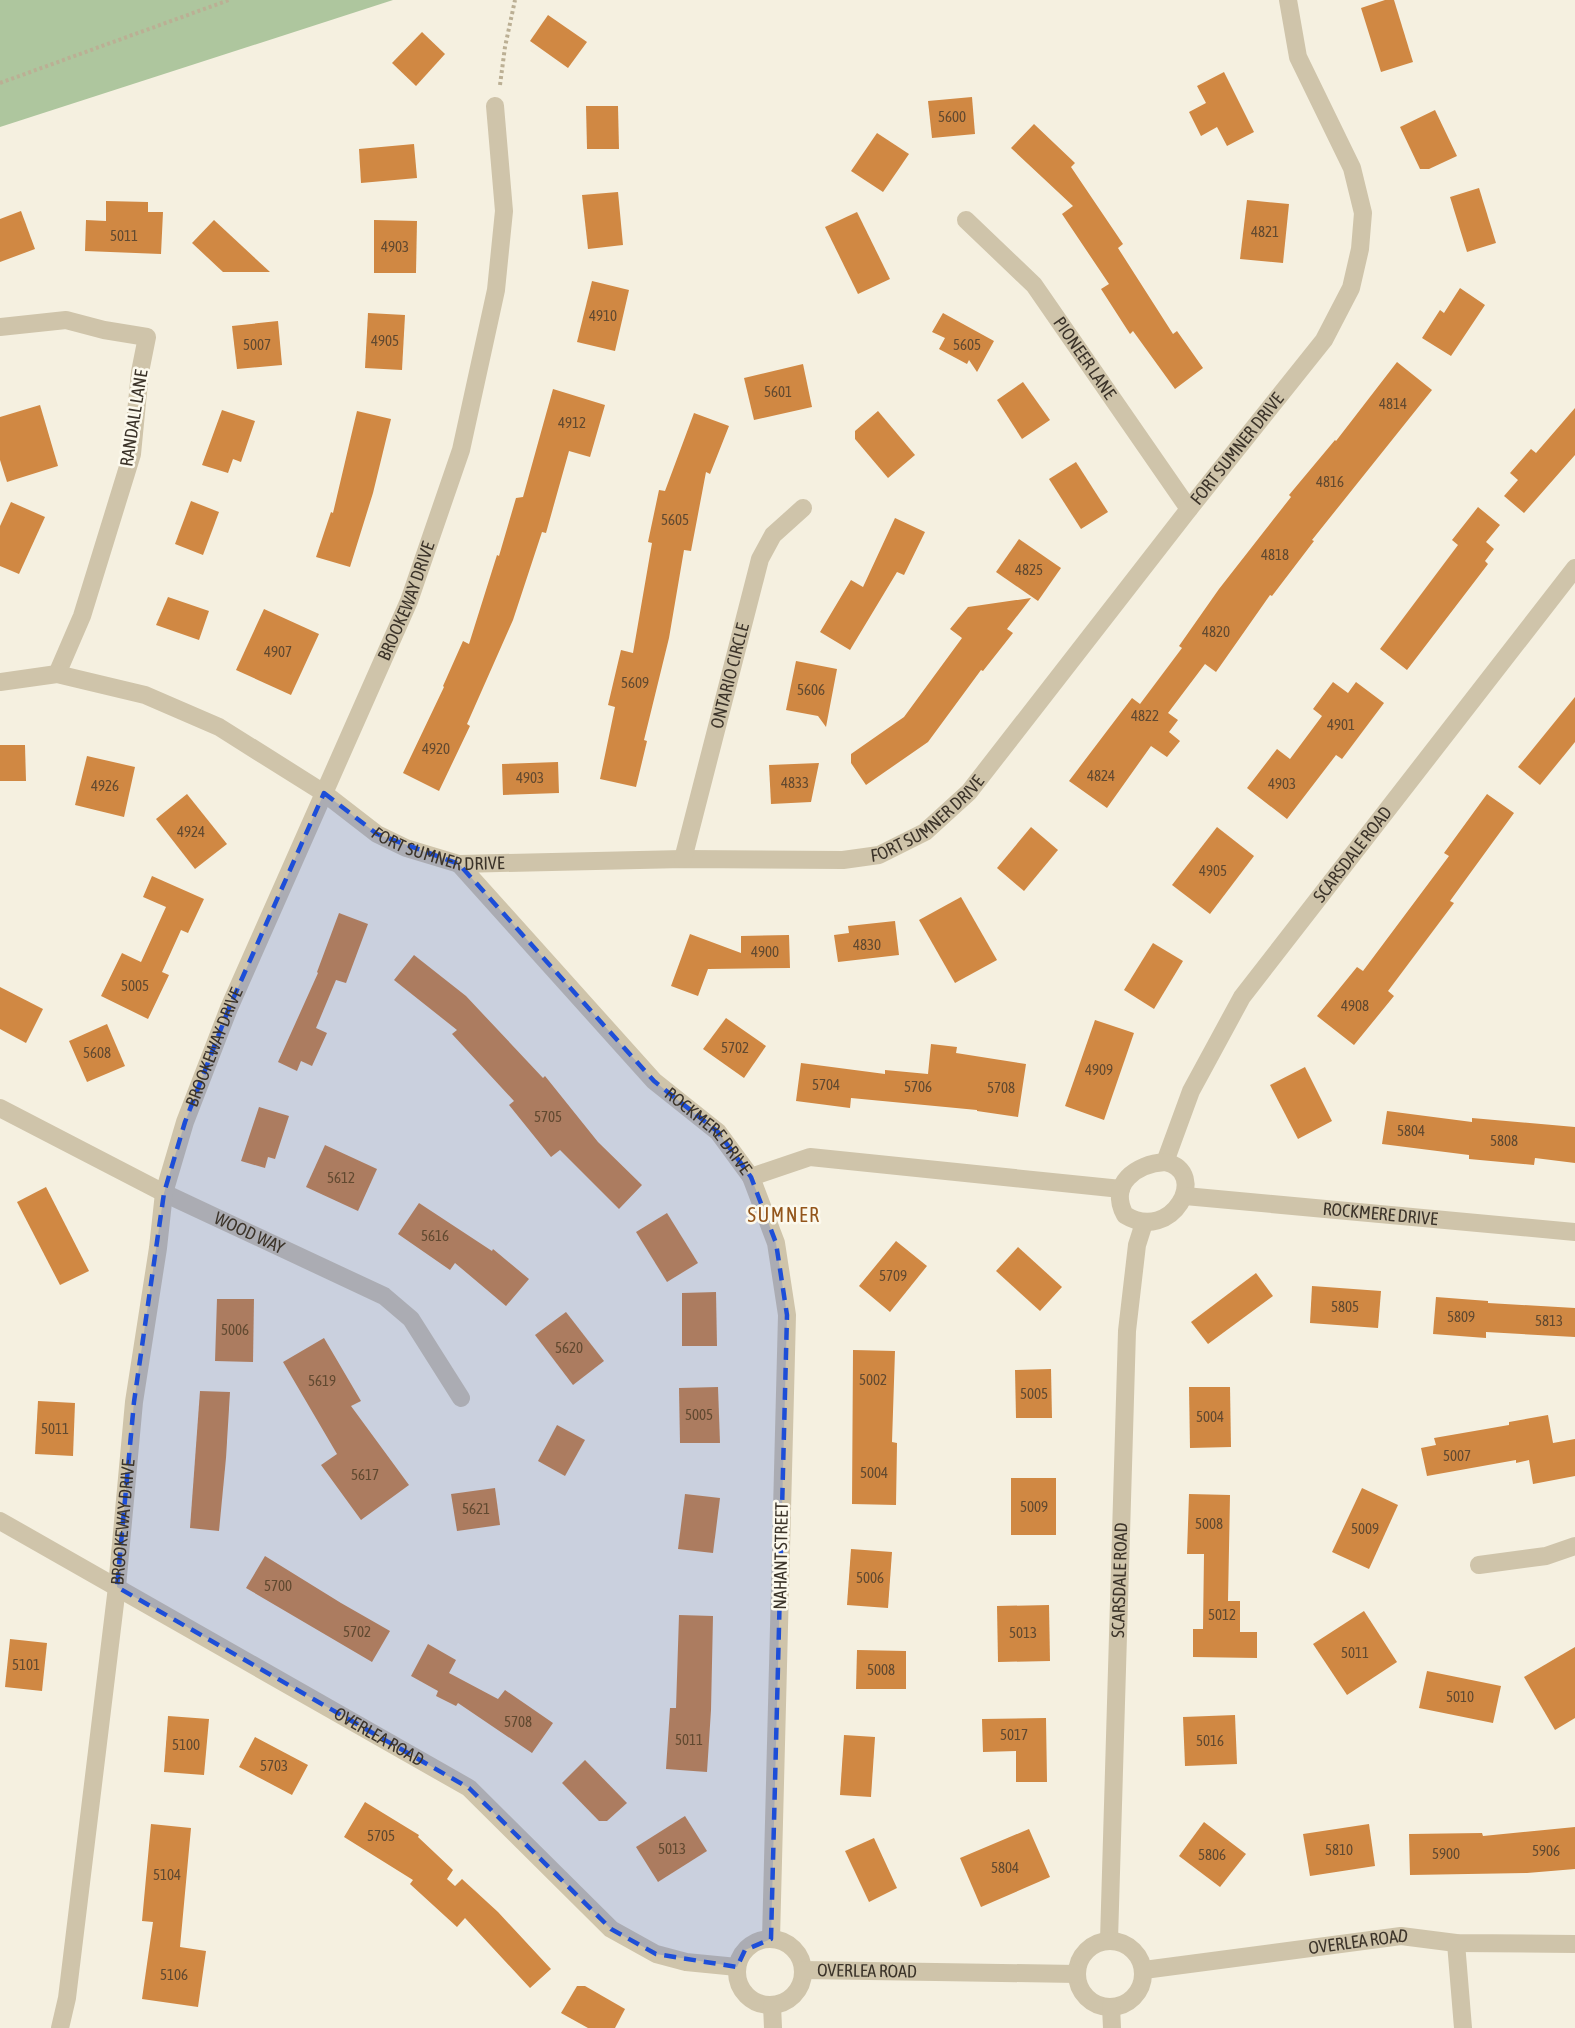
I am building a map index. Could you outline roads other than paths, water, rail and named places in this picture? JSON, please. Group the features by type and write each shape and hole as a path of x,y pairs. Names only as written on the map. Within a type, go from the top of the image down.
{"street":[{"name":"FORT SUMNER DRIVE","path":"0,682 57,674 145,696 219,727 324,793 377,834 406,848 459,864 683,859 843,860 879,855 925,832 969,792 1324,340 1351,288 1360,249 1363,213 1352,168 1298,57 1288,0"},
{"name":"BROOKEWAY DRIVE","path":"60,2028 67,1998 117,1587 135,1402 164,1193 185,1122 229,1008 409,601 461,450 496,290 504,211 495,106"},
{"name":"PIONEER LANE","path":"966,220 1034,285 1189,509"},
{"name":"RANDALL LANE","path":"0,327 66,320 104,330 147,337 140,372 132,454 82,616 57,674"},
{"name":"ONTARIO CIRCLE","path":"683,859 760,559 773,536 803,508"},
{"name":"SCARSDALE ROAD","path":"1165,1162 1191,1091 1242,997 1575,568"},
{"name":"ROCKMERE DRIVE","path":"459,864 654,1081 718,1132 751,1177 810,1157 1121,1189"},
{"name":"WOOD WAY","path":"0,1108 164,1193 384,1296 411,1318 461,1398"},
{"path":"1165,1162 1179,1168 1185,1177 1185,1196 1168,1217 1157,1222 1144,1223 1125,1215 1119,1200 1121,1189 1129,1177 1139,1168 1151,1163 1165,1162"},
{"name":"NAHANT STREET","path":"751,1177 776,1243 787,1315 771,1939"},
{"name":"ROCKMERE DRIVE","path":"1185,1196 1575,1232"},
{"name":"SCARSDALE ROAD","path":"1108,1940 1127,1331 1137,1245 1144,1223"},
{"name":"OVERLEA ROAD","path":"0,1521 469,1788 611,1929 656,1954 686,1962 737,1967"},
{"path":"1479,1564 1546,1556 1575,1546"},
{"name":"OVERLEA ROAD","path":"1144,1970 1401,1936 1456,1943 1575,1944"},
{"path":"771,1939 780,1941 796,1952 803,1970 798,1990 791,1998 772,2005 762,2004 746,1995 740,1986 737,1967 745,1950 761,1940 771,1939"},
{"path":"1108,1940 1119,1941 1136,1952 1144,1970 1139,1991 1131,2000 1122,2005 1100,2006 1083,1994 1078,1984 1078,1964 1083,1954 1090,1947 1108,1940"},
{"path":"1456,1943 1463,2028"},
{"name":"OVERLEA ROAD","path":"803,1970 1077,1974"},
{"path":"772,2005 773,2028"},
{"path":"1111,2007 1112,2028"}],"district":[{"name":"SUMNER","path":"784,1215"}]}
